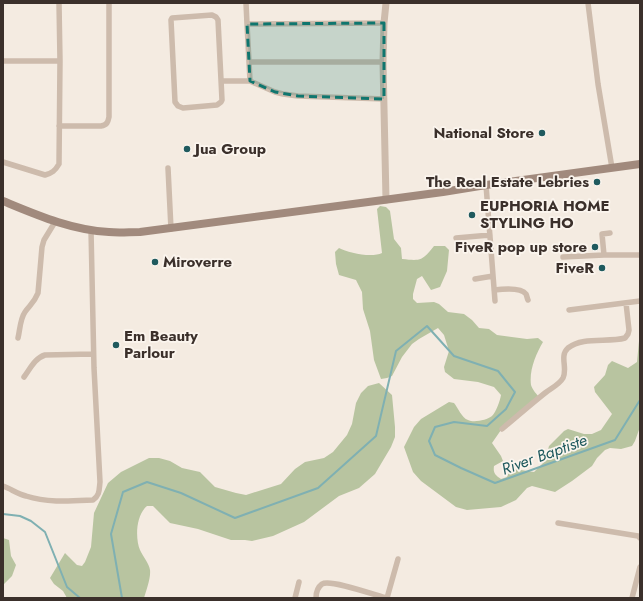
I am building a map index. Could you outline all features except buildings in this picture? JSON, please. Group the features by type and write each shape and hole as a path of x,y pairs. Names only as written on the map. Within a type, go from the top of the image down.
{"main road":[{"path":"3,201 56,222 91,230 109,232 140,232 386,200 640,164"}],"street":[{"path":"3,162 45,175 52,173 59,164 59,3"},
{"path":"59,126 101,126 107,124 109,121 109,3"},
{"path":"246,3 250,81"},
{"path":"386,3 383,62 386,200"},
{"path":"588,3 597,78 612,168"},
{"path":"212,15 216,17 218,20 222,81 222,100 217,105 183,108 178,106 175,102 172,18 212,15"},
{"path":"247,24 384,23"},
{"path":"3,61 60,61"},
{"path":"249,62 383,62"},
{"path":"222,81 250,81 275,92 298,96 384,99"},
{"path":"168,168 171,228"},
{"path":"486,185 495,301"},
{"path":"18,338 22,318 25,312 36,300 38,293 44,240 56,222"},
{"path":"3,486 25,496 52,501 93,500 97,497 99,492 100,482 94,354 91,230"},
{"path":"604,255 602,234 610,233"},
{"path":"456,238 490,235"},
{"path":"563,257 640,255"},
{"path":"475,278 494,276"},
{"path":"494,290 519,290 527,295 528,300"},
{"path":"569,310 640,301"},
{"path":"502,429 559,384 564,376 564,352 568,348 576,344 592,340 620,340 625,338 628,334 626,303"},
{"path":"24,377 40,356 94,354"},
{"path":"558,523 638,536 640,538"},
{"path":"316,598 319,587 323,583 328,582 340,584 387,598 398,559"},
{"path":"632,598 640,567"},
{"path":"295,598 299,582"}],"highlighted area":[{"path":"384,23 384,99 298,96 275,92 250,81 247,24"}],"green space":[{"path":"380,206 386,207 390,211 394,239 401,248 402,259 421,259 427,255 434,246 445,246 449,250 447,271 440,287 431,290 422,276 417,279 413,299 417,303 434,302 439,304 448,312 464,314 479,328 489,329 497,335 527,339 538,338 543,342 534,362 531,374 532,388 540,398 501,430 492,443 503,461 494,466 494,472 497,476 501,479 507,477 509,472 514,469 534,472 545,461 549,446 568,429 584,434 592,434 601,430 612,414 595,392 594,387 605,375 608,365 612,361 628,368 637,362 640,341 640,427 632,446 621,449 610,448 605,450 592,466 555,492 532,486 527,488 516,500 501,507 467,510 456,507 421,481 413,472 404,447 414,427 421,419 449,402 454,403 466,419 471,421 484,420 492,416 498,406 501,395 494,387 478,382 454,379 445,372 444,367 449,351 444,335 438,328 412,344 402,357 392,376 381,379 374,360 370,331 363,309 362,292 356,280 339,275 335,252 339,248 348,252 360,254 372,255 382,253 377,209"},
{"path":"379,383 392,395 395,437 391,447 375,474 359,488 339,496 304,522 273,536 252,541 231,540 198,529 170,523 153,506 147,506 141,515 137,533 138,545 150,570 149,581 144,598 67,598 63,591 54,584 50,578 65,553 77,565 82,566 85,562 91,547 94,513 108,483 121,472 149,458 159,458 170,461 182,468 200,472 215,487 236,493 246,495 281,484 295,469 305,462 324,458 333,452 347,435 352,424 356,403 361,393 368,386"},
{"path":"3,538 9,540 11,556 16,565 12,576 3,585"}],"waterway":[{"name":"River Baptiste","path":"122,598 111,534 123,492 147,482 181,493 235,518 318,488 376,436 396,351 427,326 454,356 498,371 515,392 506,409 487,426 454,422 435,427 429,441 435,455 495,483 615,440 640,400"},
{"name":"River Baptiste","path":"3,514 20,516 31,521 45,532 67,587 80,598"}],"place":[{"name":"National Store","path":"542,133"},
{"name":"Jua Group","path":"187,149"},
{"name":"The Real Estate Lebries","path":"597,182"},
{"name":"EUPHORIA HOME STYLING HO","path":"472,215"},
{"name":"FiveR pop up store","path":"595,247"},
{"name":"Miroverre","path":"155,262"},
{"name":"FiveR","path":"602,268"},
{"name":"Em Beauty Parlour","path":"116,345"}]}
